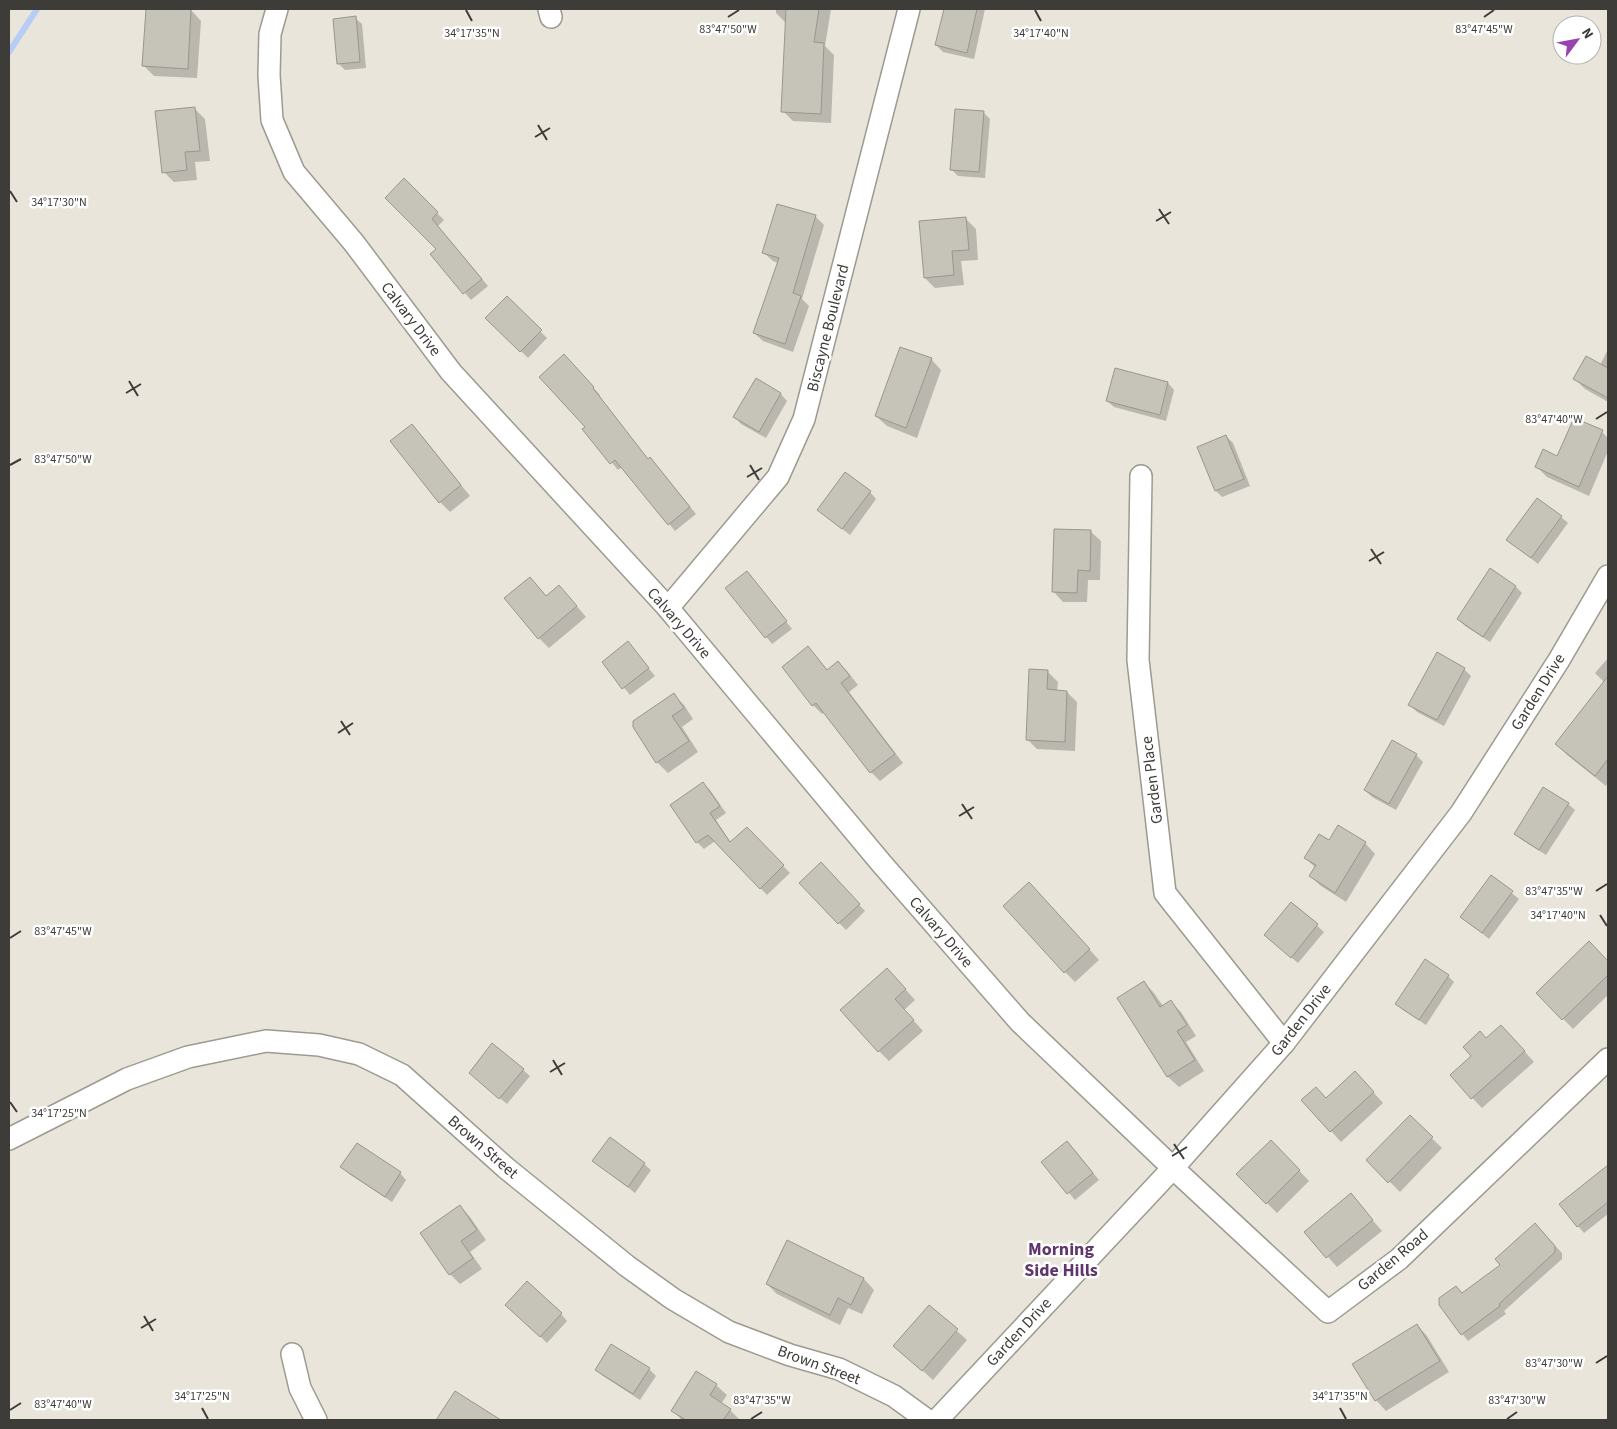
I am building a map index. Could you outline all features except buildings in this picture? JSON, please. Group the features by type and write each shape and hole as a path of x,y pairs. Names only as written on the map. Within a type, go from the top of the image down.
{"street":[{"name":"Calvary Drive","path":"277,9 270,34 269,75 272,120 294,172 354,244 451,372 668,608 882,864 1020,1022 1173,1168"},
{"name":"Biscayne Boulevard","path":"668,608 778,477 804,419 909,9"},
{"name":"Garden Place","path":"1141,476 1138,660 1165,894 1284,1043"},
{"name":"Garden Drive","path":"936,1420 1173,1168 1284,1043 1461,813 1559,660 1608,576"},
{"name":"Brown Street","path":"9,1139 127,1079 188,1057 266,1040 319,1045 360,1054 402,1075 506,1168 627,1266 672,1299 730,1332 790,1355 839,1369 894,1396 927,1420"},
{"name":"Garden Road","path":"1173,1168 1328,1312 1399,1259 1608,1059"},
{"path":"292,1354 300,1388 316,1420"}],"waterway":[{"path":"9,52 37,9"}],"district":[{"name":"Morning Side Hills","path":"1061,1259"}]}
